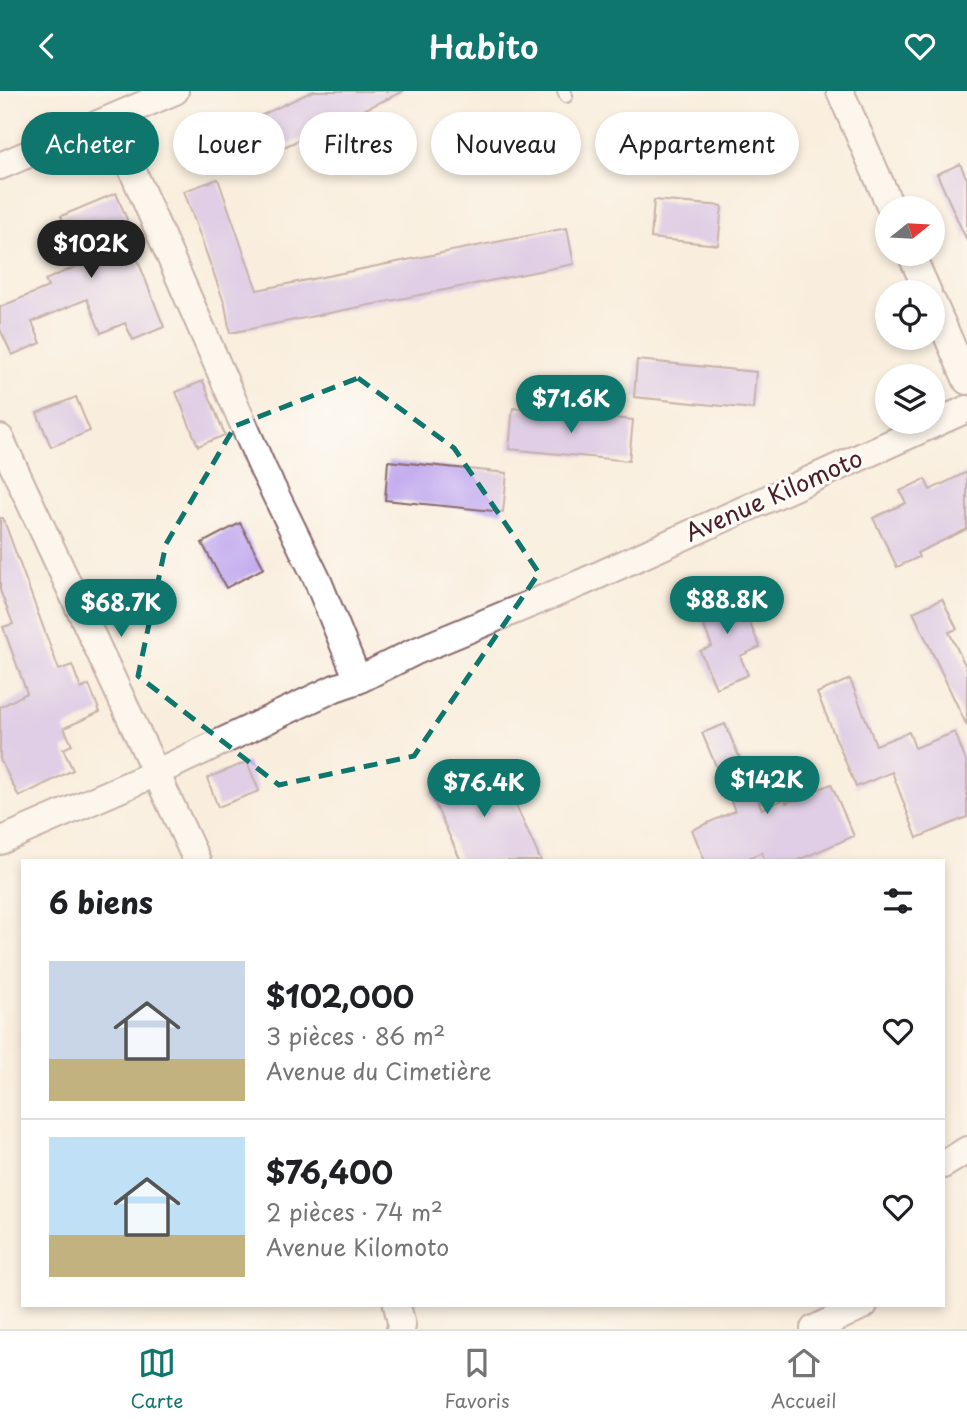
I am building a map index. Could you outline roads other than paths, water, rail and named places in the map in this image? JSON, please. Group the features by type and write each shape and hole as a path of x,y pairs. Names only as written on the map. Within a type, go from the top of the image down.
{"street":[{"path":"840,91 886,196"},
{"path":"126,112 170,92"},
{"path":"0,166 21,157"},
{"path":"135,175 258,456 317,579 358,680"},
{"path":"945,331 967,381"},
{"name":"Avenue Kilomoto","path":"158,772 414,652 581,583 967,409"},
{"path":"0,438 158,772 196,859"},
{"path":"0,841 158,772"},
{"path":"945,1164 967,1150"},
{"path":"814,1329 860,1307"}]}
